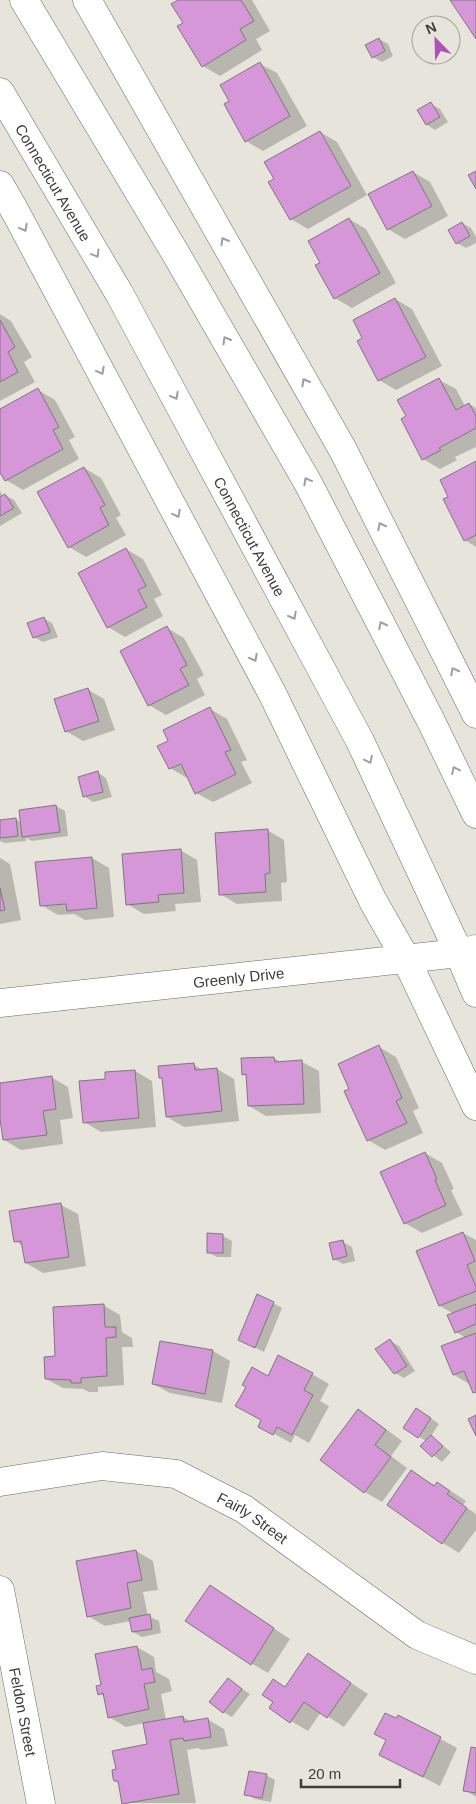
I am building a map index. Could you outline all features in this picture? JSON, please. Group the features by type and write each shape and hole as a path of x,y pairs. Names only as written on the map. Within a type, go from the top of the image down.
{"main road":[{"path":"24,0 181,263 308,483 431,721 476,814"},
{"path":"87,0 343,450 476,714"},
{"name":"Connecticut Avenue","path":"0,92 120,293 360,741 468,951 476,993"},
{"path":"0,185 269,686 373,901 406,959 476,1106"},
{"name":"Greenly Drive","path":"0,1003 468,951"},
{"name":"Fairly Street","path":"0,1482 102,1466 176,1474 244,1509 417,1635 476,1660"},
{"name":"Feldon Street","path":"0,1590 41,1804"}],"building":[{"path":"178,0 241,0 254,21 240,29 246,40 202,67 177,26 183,23 171,4"},
{"path":"450,0 476,0 476,39 461,15"},
{"path":"379,38 385,51 372,58 365,45"},
{"path":"260,62 290,116 245,142 224,104 229,101 220,85"},
{"path":"431,102 440,117 426,125 417,110"},
{"path":"320,131 351,186 290,220 268,182 274,179 264,162"},
{"path":"413,171 432,206 387,230 368,194"},
{"path":"476,171 476,189 468,175"},
{"path":"349,218 380,273 334,299 315,265 320,263 308,241"},
{"path":"462,222 470,236 456,244 448,230"},
{"path":"395,298 426,357 378,381 357,341 362,338 353,320"},
{"path":"0,320 15,347 8,352 18,372 0,382"},
{"path":"439,378 456,410 469,403 476,416 476,428 439,448 441,450 422,460 401,419 406,416 397,400"},
{"path":"38,388 59,427 53,430 63,449 5,481 0,473 0,409"},
{"path":"476,461 476,535 464,541 443,499 448,497 440,480"},
{"path":"84,467 105,505 100,508 109,525 68,548 37,492"},
{"path":"5,494 14,508 0,516 0,497"},
{"path":"126,548 146,586 138,590 147,607 107,628 78,573"},
{"path":"44,617 50,632 33,638 27,623"},
{"path":"167,626 187,665 180,669 189,685 148,706 120,651"},
{"path":"88,688 99,721 65,732 54,699"},
{"path":"210,707 231,750 225,752 236,774 195,794 181,764 169,769 157,746 168,741 163,730"},
{"path":"98,771 103,792 83,797 78,777"},
{"path":"56,805 60,832 22,837 19,810"},
{"path":"16,818 18,836 0,838 0,820"},
{"path":"268,829 270,873 265,874 266,892 219,895 215,833"},
{"path":"181,849 184,893 158,895 159,902 126,905 122,854"},
{"path":"92,857 97,908 67,911 66,904 40,906 35,862"},
{"path":"0,888 5,910 0,911"},
{"path":"379,1045 402,1098 396,1101 407,1123 367,1141 344,1091 349,1089 338,1064"},
{"path":"274,1057 275,1062 302,1060 304,1104 248,1106 246,1074 242,1075 241,1058"},
{"path":"194,1063 195,1070 217,1068 222,1111 166,1117 162,1078 159,1078 158,1066"},
{"path":"135,1070 139,1118 83,1123 79,1081 105,1079 105,1072"},
{"path":"52,1076 56,1109 43,1111 47,1135 3,1140 0,1119 0,1083"},
{"path":"425,1152 446,1205 404,1224 380,1172"},
{"path":"61,1203 69,1257 25,1263 21,1241 14,1242 9,1211"},
{"path":"463,1232 475,1261 467,1265 476,1291 439,1306 416,1251"},
{"path":"207,1233 223,1234 223,1253 207,1253"},
{"path":"343,1240 347,1256 333,1260 329,1243"},
{"path":"257,1294 274,1302 255,1348 238,1340"},
{"path":"104,1304 105,1327 116,1327 116,1337 106,1338 107,1376 81,1378 81,1383 71,1383 71,1380 45,1379 44,1357 55,1356 53,1307"},
{"path":"476,1304 476,1324 455,1333 447,1315"},
{"path":"476,1333 476,1392 473,1393 464,1371 453,1375 441,1346"},
{"path":"390,1339 407,1366 394,1374 375,1349"},
{"path":"160,1341 213,1350 205,1394 152,1384"},
{"path":"278,1355 313,1373 304,1390 313,1395 292,1435 277,1427 273,1435 258,1427 261,1420 235,1406 246,1387 242,1385 252,1367 268,1376"},
{"path":"416,1408 431,1418 418,1438 403,1428"},
{"path":"358,1409 386,1430 375,1445 391,1457 364,1493 320,1460"},
{"path":"476,1415 476,1436 468,1419"},
{"path":"431,1435 443,1446 432,1457 420,1446"},
{"path":"411,1470 434,1486 437,1482 450,1491 447,1494 467,1508 442,1544 387,1505"},
{"path":"136,1550 142,1580 127,1583 131,1608 87,1617 76,1561"},
{"path":"210,1585 274,1628 251,1665 185,1621"},
{"path":"150,1614 152,1629 132,1632 129,1618"},
{"path":"137,1646 142,1670 152,1668 155,1682 144,1684 149,1709 108,1718 103,1693 98,1695 96,1686 101,1685 95,1654"},
{"path":"308,1653 351,1683 327,1718 304,1702 290,1723 269,1708 273,1702 262,1695 273,1679 285,1687"},
{"path":"228,1678 242,1689 223,1713 209,1702"},
{"path":"385,1713 396,1718 398,1715 441,1737 423,1777 379,1755 386,1740 374,1734"},
{"path":"183,1716 184,1722 208,1718 211,1737 184,1741 183,1738 170,1740 179,1794 122,1804 118,1781 114,1781 113,1778 112,1770 116,1769 112,1751 147,1744 143,1723"},
{"path":"471,1747 476,1748 476,1793 463,1791"},
{"path":"249,1771 267,1774 262,1798 244,1795"}]}
